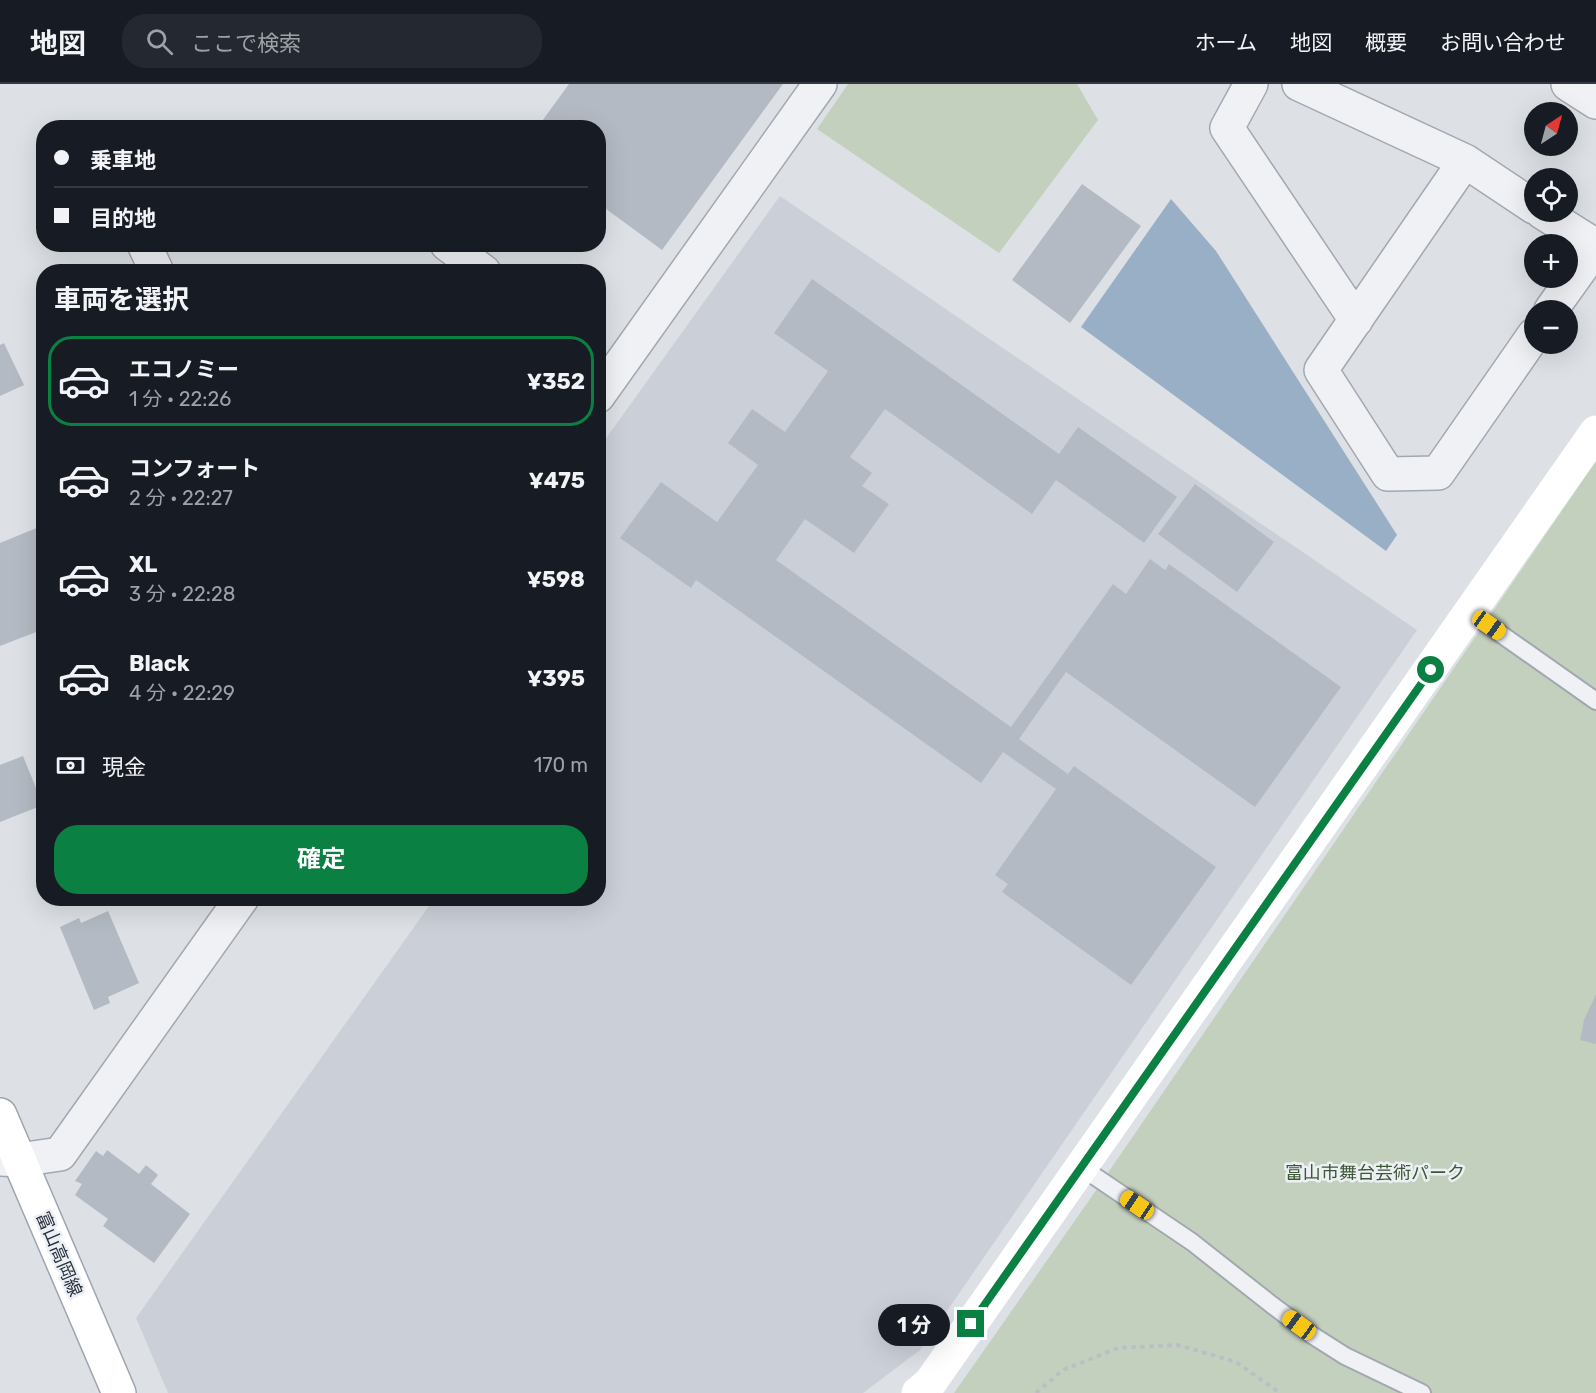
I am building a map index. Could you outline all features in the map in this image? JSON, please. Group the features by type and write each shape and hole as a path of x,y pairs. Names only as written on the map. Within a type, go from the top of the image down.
{"street":[{"path":"608,362 820,84"},
{"path":"1251,84 1227,128 1356,320"},
{"path":"1299,84 1465,161 1524,200"},
{"path":"1568,84 1596,102"},
{"path":"1465,161 1321,370 1388,474 1438,473 1524,348"},
{"path":"1557,222 1596,247 1558,300"},
{"path":"918,1393 930,1383 1596,432"},
{"path":"9,1160 60,1154 236,906"},
{"name":"富山高岡線","path":"0,1115 9,1160 118,1393"}],"lane":[{"path":"1471,613 1596,701"},
{"path":"1081,1167 1192,1242 1312,1335 1346,1356 1422,1393"}],"path":[{"path":"1036,1393 1063,1370 1118,1348 1178,1345 1236,1362 1280,1393"}],"shaded area":[{"path":"780,196 1417,630 920,1350 863,1393 168,1393 136,1318 429,906 606,906 606,438"}],"green space":[{"path":"848,84 1077,84 1098,120 999,253 817,129"},
{"name":"富山市舞台芸術パーク","path":"1596,461 1596,1393 954,1393 1090,1199"}],"water":[{"path":"1171,199 1216,251 1397,535 1386,551 1081,327"}],"building":[{"path":"569,84 783,84 662,250 606,209 606,120 543,120"},
{"path":"1082,184 1141,226 1070,323 1012,280"},
{"path":"812,279 1059,454 1078,427 1177,497 1144,543 1056,480 1032,514 885,409 850,457 872,473 862,486 889,504 854,553 805,519 776,560 1011,727 1113,584 1126,594 1150,559 1165,570 1169,564 1341,687 1255,807 1066,672 1019,739 1068,774 1074,766 1216,867 1131,985 1002,892 1008,884 995,875 1056,789 1003,752 981,783 696,580 691,588 620,538 661,482 717,522 758,465 728,443 752,409 785,432 828,371 774,333"},
{"path":"4,343 24,385 0,396 0,345"},
{"path":"1195,484 1274,542 1237,592 1158,534"},
{"path":"36,528 36,632 0,646 0,543"},
{"path":"23,756 36,788 36,808 0,822 0,765"},
{"path":"108,911 139,983 108,997 110,1003 94,1010 60,927 79,918 81,923"},
{"path":"1596,994 1596,1044 1580,1040 1584,1020"},
{"path":"107,1150 139,1174 146,1165 158,1175 151,1184 190,1214 154,1263 103,1226 108,1219 75,1195 82,1184 75,1181 96,1151 103,1156"}],"route":[{"path":"971,1324 1431,670"}]}
